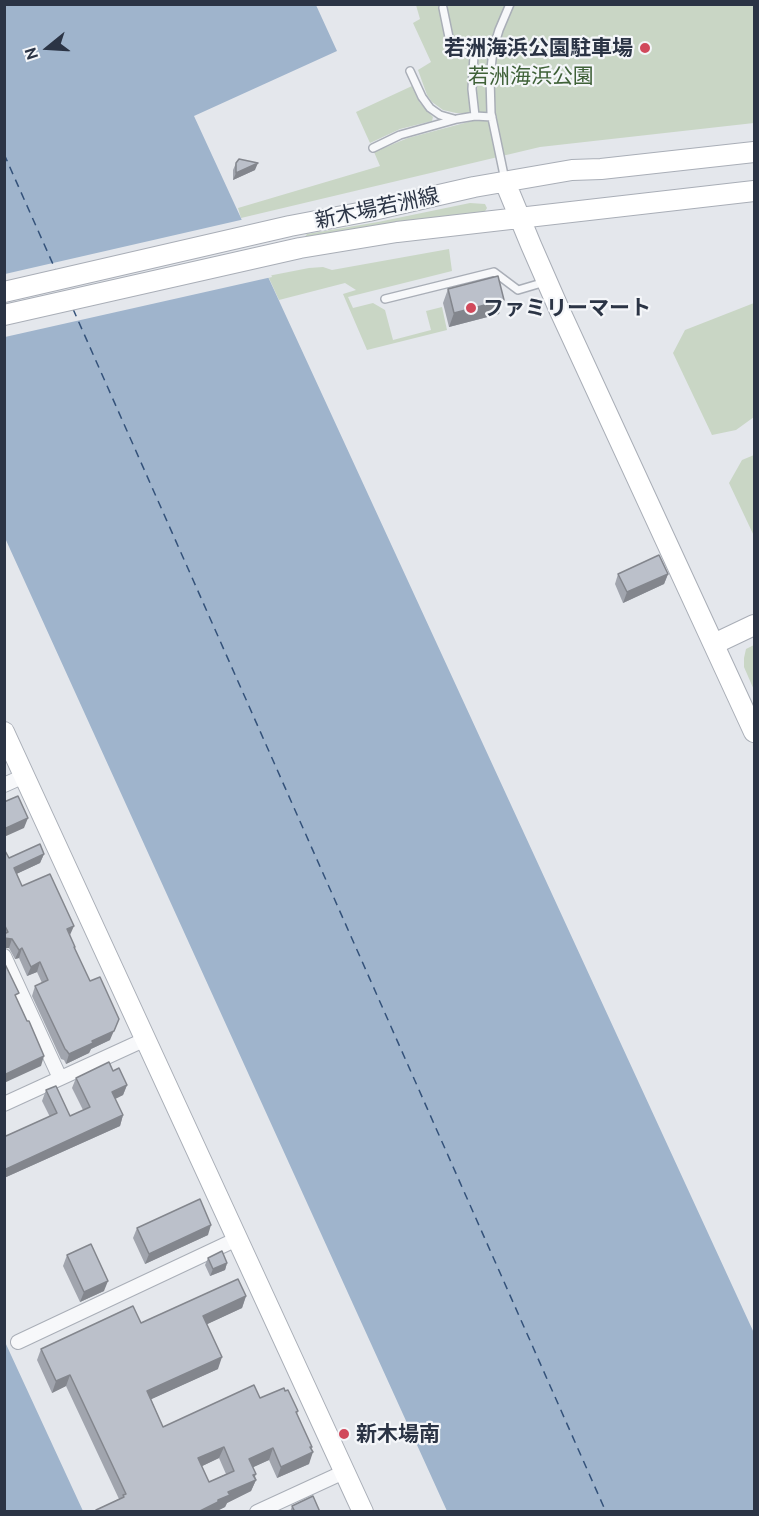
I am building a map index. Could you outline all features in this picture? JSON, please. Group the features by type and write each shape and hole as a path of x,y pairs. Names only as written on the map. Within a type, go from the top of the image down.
{"street":[{"name":"新木場若洲線","path":"4,292 290,226 505,182 572,171 601,170 754,152"},
{"path":"505,182 547,281 754,732"},
{"name":"新木場若洲線","path":"4,315 300,248 406,231 754,192"},
{"path":"714,644 754,625"},
{"path":"4,732 363,1512"},
{"path":"4,785 24,776"},
{"path":"4,956 60,1078"},
{"path":"4,1104 146,1039"},
{"path":"18,1342 237,1239"},
{"path":"256,1512 344,1472"}],"lane":[{"path":"505,182 492,117 490,90 491,64 499,30 510,4"},
{"path":"443,8 450,42 457,50 474,55 472,89 475,116"},
{"path":"411,71 430,108 447,118 457,119"},
{"path":"373,148 402,134 457,119 475,116 492,117"},
{"path":"385,299 494,272 518,290 547,281"}],"green space":[{"name":"若洲海浜公園","path":"416,5 754,5 754,123 540,147 241,218 238,208 380,166 374,152 408,138 472,121 469,113 443,110 427,95 418,70 431,62 413,23 420,19"},
{"path":"412,86 420,103 433,117 432,121 400,129 370,143 356,112"},
{"path":"470,203 485,204 487,208 484,213 425,219 304,238 307,234"},
{"path":"449,249 452,271 348,297 353,308 373,303 385,310 393,340 431,330 426,311 442,307 447,330 367,350 343,294 356,290 345,283 279,300 268,276 309,268 323,267 332,270"},
{"path":"754,303 754,417 736,430 712,435 673,353 685,330"},
{"path":"754,455 754,536 729,483 742,460"},
{"path":"754,645 754,690 744,667 744,658 746,649"}],"water":[{"path":"4,5 316,5 337,51 194,116 754,1333 754,1511 447,1511 5,538"},
{"path":"5,1342 83,1511 5,1511"}],"pier":[{"path":"245,219 272,277 5,337 5,274"}],"building":[{"path":"239,159 258,163 236,173 236,163"},
{"path":"498,276 504,300 454,313 448,289"},
{"path":"659,555 668,574 627,592 618,574"},
{"path":"18,796 28,818 4,829 4,802"},
{"path":"40,844 44,854 14,868 22,886 50,874 74,926 67,929 90,981 100,977 119,1019 114,1031 69,1054 35,986 48,980 40,962 31,967 22,948 19,950 12,939 4,938 4,934 8,932 4,924 4,849 9,858"},
{"path":"4,962 19,993 15,995 44,1056 4,1075"},
{"path":"109,1062 113,1071 119,1068 127,1085 112,1092 123,1115 4,1170 4,1133 6,1136 57,1113 46,1090 56,1086 70,1116 90,1107 76,1078"},
{"path":"200,1199 211,1225 149,1254 137,1228"},
{"path":"91,1244 108,1281 84,1292 67,1255"},
{"path":"222,1251 227,1263 213,1269 208,1258"},
{"path":"238,1279 246,1296 203,1316 222,1357 147,1391 163,1427 254,1385 260,1398 284,1388 285,1391 288,1390 298,1411 296,1412 313,1452 281,1467 273,1448 249,1459 256,1474 253,1475 256,1480 228,1492 230,1495 198,1512 97,1512 96,1510 126,1494 70,1375 56,1381 41,1349 133,1306 141,1323","holes":["224,1447 234,1471 209,1482 198,1458"]},
{"path":"313,1496 320,1512 295,1512 292,1506"}],"ferry route":[{"path":"4,154 56,271"},
{"path":"73,309 606,1512"}],"place":[{"name":"若洲海浜公園駐車場","path":"645,48"},
{"name":"ファミリーマート","path":"471,308"},
{"name":"新木場南","path":"344,1434"}]}
